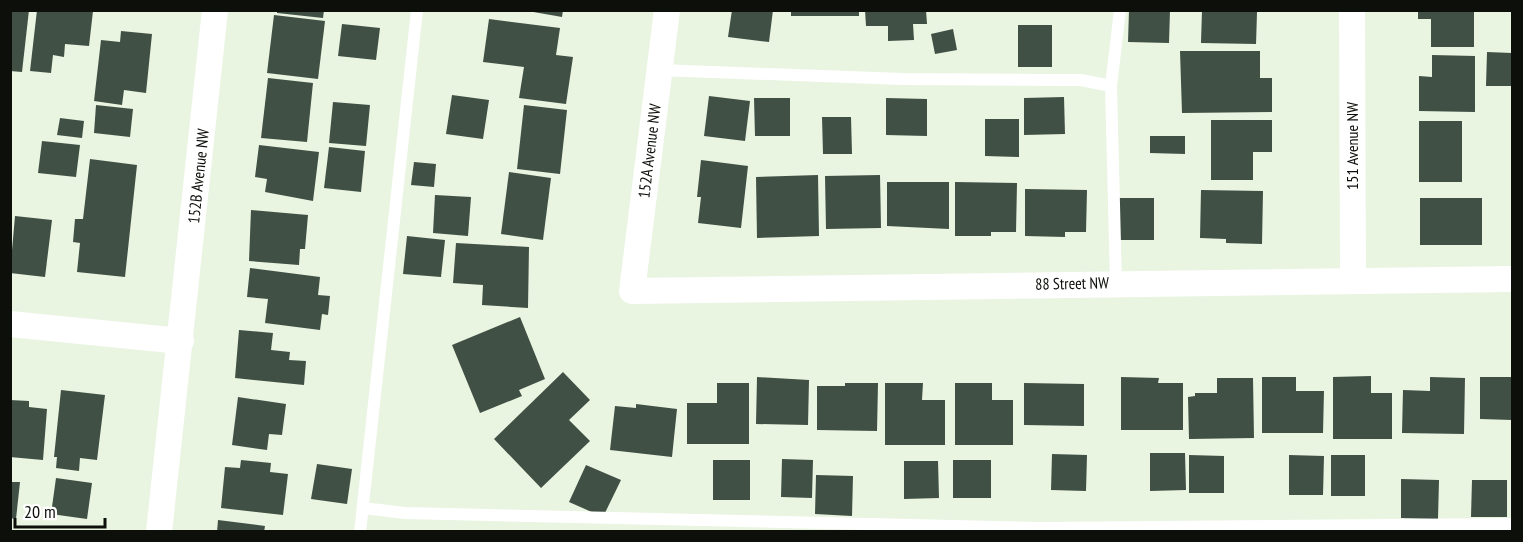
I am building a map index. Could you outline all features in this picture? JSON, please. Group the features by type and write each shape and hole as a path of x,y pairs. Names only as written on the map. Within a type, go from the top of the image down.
{"street":[{"name":"152B Avenue NW","path":"159,531 215,10"},
{"name":"152A Avenue NW","path":"632,291 667,10"},
{"name":"151 Avenue NW","path":"1352,10 1353,281"},
{"name":"88 Street NW","path":"632,291 1512,279"},
{"path":"10,324 181,341"}],"lane":[{"path":"360,531 417,10"},
{"path":"1116,283 1111,86 1120,10"},
{"path":"659,70 902,79 1081,80 1111,86"},
{"path":"363,507 405,513 1039,528 1512,524"}],"building":[{"path":"10,10 29,10 22,72 10,71"},
{"path":"37,10 93,11 89,46 65,44 64,57 53,55 51,73 30,71"},
{"path":"277,10 324,10 323,18 277,13"},
{"path":"522,10 563,10 562,17"},
{"path":"732,10 773,10 769,42 728,37"},
{"path":"791,10 859,10 859,16 791,16"},
{"path":"865,10 926,10 927,24 913,24 914,40 888,41 888,26 866,26"},
{"path":"1129,10 1170,10 1169,43 1128,42"},
{"path":"1202,10 1257,12 1256,44 1201,43"},
{"path":"1418,10 1474,10 1474,47 1431,47 1431,19 1418,19"},
{"path":"274,15 325,21 318,79 267,73"},
{"path":"489,19 560,28 556,55 573,57 566,104 519,98 524,67 483,62"},
{"path":"342,24 380,28 376,60 338,56"},
{"path":"1018,25 1052,25 1052,67 1018,67"},
{"path":"953,29 957,50 935,54 931,34"},
{"path":"121,31 152,34 146,93 124,90 122,105 94,101 101,40 120,42"},
{"path":"1180,51 1260,51 1260,78 1272,78 1272,112 1182,113"},
{"path":"1487,52 1512,53 1512,86 1486,86"},
{"path":"1432,55 1475,56 1475,112 1419,111 1419,76 1432,77"},
{"path":"268,78 313,83 307,142 261,138"},
{"path":"452,95 489,100 483,139 446,134"},
{"path":"709,96 750,101 745,141 704,136"},
{"path":"1064,97 1065,134 1024,135 1024,98"},
{"path":"754,98 790,98 790,136 755,136"},
{"path":"886,98 927,99 927,136 886,135"},
{"path":"333,102 370,105 366,146 329,143"},
{"path":"96,105 133,109 130,137 94,133"},
{"path":"524,105 567,110 560,174 517,169"},
{"path":"822,117 851,117 852,154 823,154"},
{"path":"60,118 84,121 82,138 57,135"},
{"path":"985,119 1019,119 1019,157 985,156"},
{"path":"1211,120 1272,120 1272,152 1253,152 1253,180 1211,180"},
{"path":"1419,121 1462,121 1462,182 1419,182"},
{"path":"1150,136 1185,136 1185,154 1150,153"},
{"path":"42,141 80,145 76,177 38,173"},
{"path":"259,145 319,152 313,201 265,192 267,179 255,177"},
{"path":"329,147 365,151 361,192 324,188"},
{"path":"90,159 137,165 125,277 77,272 80,243 73,242 75,219 83,219"},
{"path":"701,160 748,166 741,228 698,223 701,197 697,197"},
{"path":"414,162 436,164 434,187 411,185"},
{"path":"509,172 551,178 543,240 501,234"},
{"path":"818,175 819,236 757,238 756,177"},
{"path":"880,175 881,228 826,229 825,176"},
{"path":"887,182 949,182 949,229 887,226"},
{"path":"955,182 1017,183 1016,232 991,232 991,236 955,236"},
{"path":"1025,189 1087,190 1086,232 1065,232 1065,237 1025,236"},
{"path":"1201,190 1263,191 1262,244 1226,243 1226,239 1200,238"},
{"path":"435,195 471,197 468,236 433,233"},
{"path":"1119,198 1154,198 1154,240 1119,240"},
{"path":"1420,198 1482,198 1482,245 1420,245"},
{"path":"251,210 308,215 305,249 300,249 299,265 249,261"},
{"path":"15,216 52,220 45,277 10,273"},
{"path":"407,236 445,240 441,277 403,274"},
{"path":"456,243 529,247 528,308 482,305 483,285 453,283"},
{"path":"250,268 320,277 318,295 330,296 328,315 322,314 320,330 265,323 268,299 247,297"},
{"path":"520,317 545,379 519,390 522,396 480,413 452,345"},
{"path":"239,330 273,333 271,350 290,352 289,360 306,361 304,385 235,378"},
{"path":"563,372 590,400 569,420 590,441 541,488 494,439"},
{"path":"1371,376 1371,393 1392,393 1392,439 1333,439 1333,377"},
{"path":"757,377 809,380 808,425 756,424"},
{"path":"1121,377 1159,378 1158,383 1183,383 1183,430 1121,430"},
{"path":"1262,377 1296,377 1296,391 1324,391 1323,433 1262,433"},
{"path":"1430,377 1465,378 1464,434 1402,433 1403,390 1430,391"},
{"path":"1480,377 1512,377 1512,420 1480,419"},
{"path":"1217,378 1253,378 1254,438 1189,439 1188,397 1195,396 1195,393 1217,393"},
{"path":"717,383 749,383 749,444 687,444 687,403 717,403"},
{"path":"845,383 878,383 877,431 817,430 817,386 845,386"},
{"path":"885,383 923,383 922,400 945,400 945,445 885,445"},
{"path":"955,383 992,383 992,400 1013,400 1013,445 955,445"},
{"path":"1024,383 1084,384 1084,426 1024,425"},
{"path":"61,390 105,395 97,460 80,458 79,471 56,468 57,457 54,457"},
{"path":"238,397 286,404 282,435 269,434 267,450 232,445"},
{"path":"10,400 29,401 29,407 47,409 43,460 10,457"},
{"path":"636,404 677,409 672,457 610,450 615,406 636,408"},
{"path":"1150,453 1185,453 1186,490 1150,491"},
{"path":"1052,454 1087,455 1086,491 1051,490"},
{"path":"1189,455 1224,456 1224,493 1189,493"},
{"path":"1289,455 1324,456 1323,495 1289,495"},
{"path":"1331,455 1365,455 1365,496 1331,496"},
{"path":"782,459 813,460 812,498 781,497"},
{"path":"241,460 271,463 270,472 288,474 283,515 221,508 225,467 240,468"},
{"path":"713,460 750,460 750,500 713,500"},
{"path":"953,460 991,460 991,498 953,498"},
{"path":"904,461 938,461 939,498 904,499"},
{"path":"317,464 352,469 347,504 311,499"},
{"path":"586,465 621,480 603,517 569,502"},
{"path":"816,475 853,476 852,516 815,514"},
{"path":"56,478 92,483 87,519 51,514"},
{"path":"1401,479 1439,480 1438,519 1401,518"},
{"path":"1472,480 1507,480 1507,517 1471,517"},
{"path":"10,482 20,482 16,519 10,518"},
{"path":"218,520 265,526 264,532 217,532"}]}
